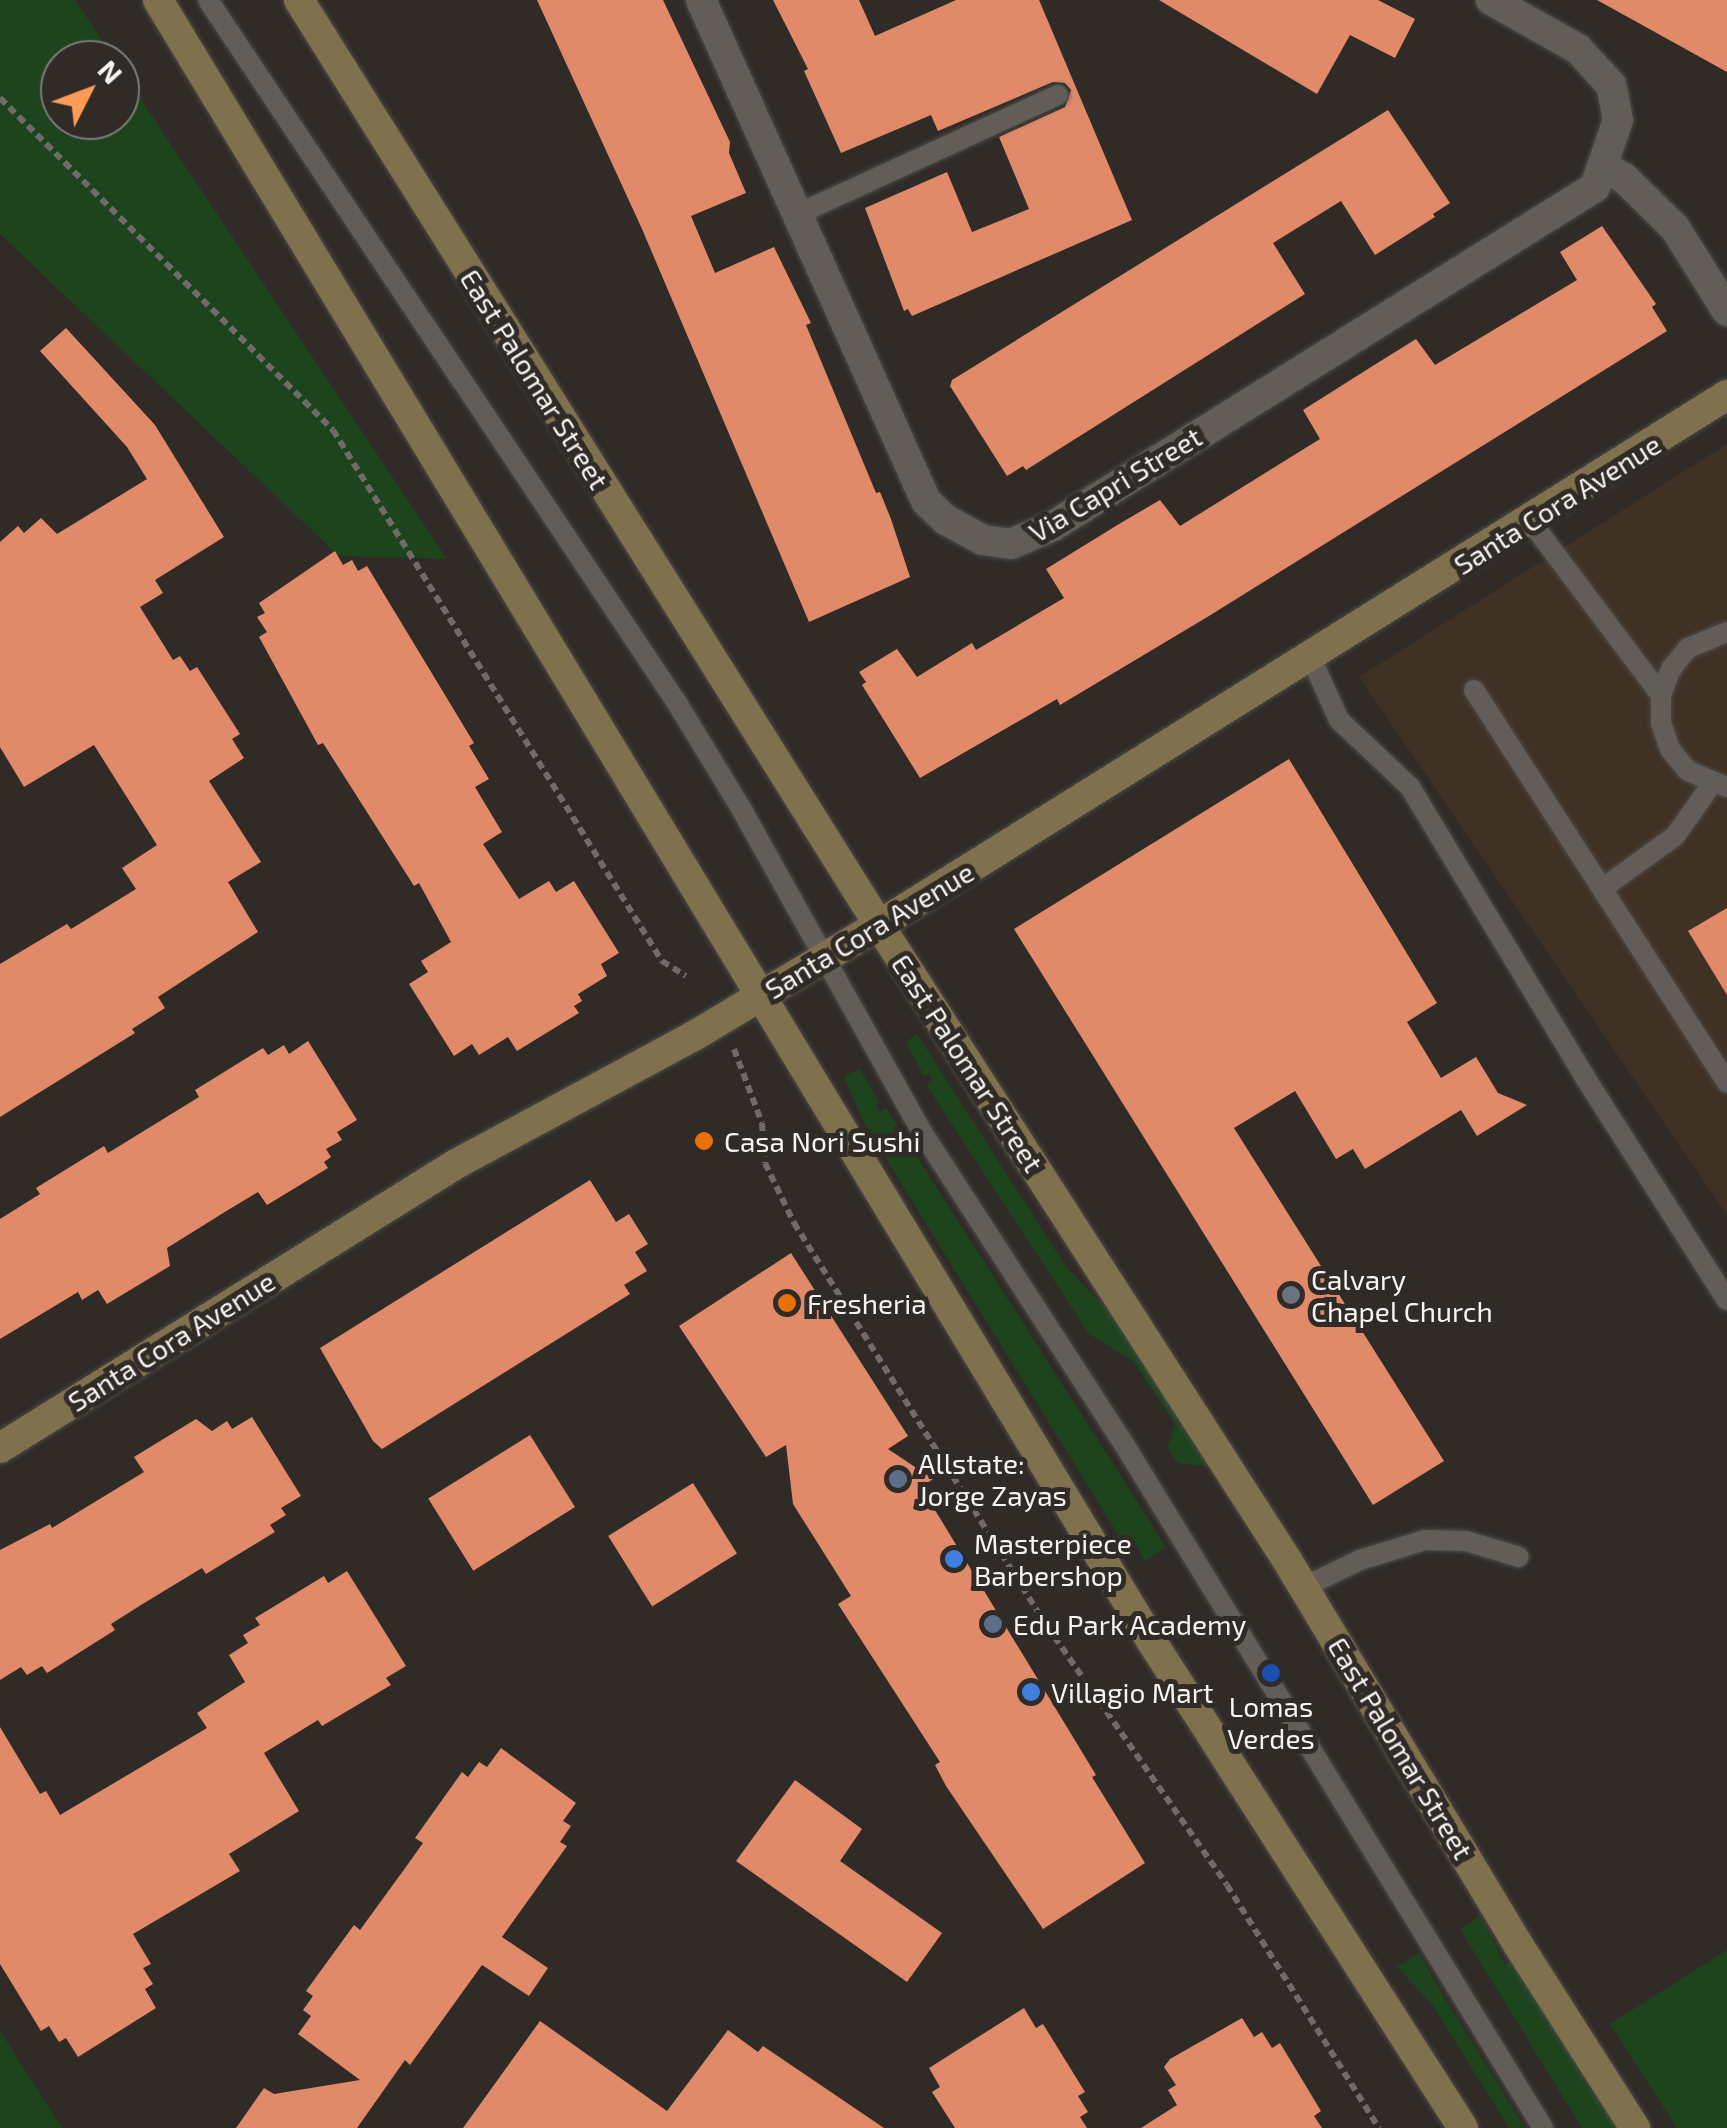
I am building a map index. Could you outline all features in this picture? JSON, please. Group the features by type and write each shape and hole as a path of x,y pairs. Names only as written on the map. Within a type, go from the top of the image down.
{"main road":[{"path":"158,0 1152,1642 1463,2128"},
{"name":"East Palomar Street","path":"299,0 879,924 1304,1587 1519,1946 1635,2128"},
{"name":"Santa Cora Avenue","path":"0,1448 456,1164 824,958 1530,522 1727,395"}],"street":[{"name":"Via Capri Street","path":"701,0 926,501 946,520 983,540 1010,544 1054,526 1595,188 1618,120 1610,85 1578,49 1491,0"},
{"path":"1602,166 1624,178 1676,228 1727,311"}],"lane":[{"path":"208,0 677,703 922,1132 1130,1454 1543,2128"},
{"path":"798,214 1058,95"},
{"path":"1530,522 1661,695"},
{"path":"1603,888 1675,836 1720,786 1688,771 1670,749 1661,724 1661,695 1671,670 1688,648 1727,632"},
{"path":"1311,658 1339,720 1410,787 1586,1079 1727,1300"},
{"path":"1474,690 1727,1082"},
{"path":"1304,1587 1360,1560 1425,1540 1466,1541 1519,1557"}],"path":[{"path":"0,98 333,430 662,961 686,976"},
{"path":"734,1049 762,1123 765,1163 794,1222 1047,1626 1227,1885 1379,2128"}],"shaded area":[{"path":"1727,444 1727,1215 1359,677"}],"green space":[{"path":"0,0 75,0 102,40 40,40 40,140 140,140 140,98 447,559 339,556 0,234"},
{"path":"917,1034 1066,1267 1129,1332 1212,1467 1178,1463 1168,1448 1175,1424 1133,1361 1089,1334 927,1086 933,1080 929,1073 924,1076 906,1042"},
{"path":"860,1069 879,1102 875,1105 880,1112 886,1108 1166,1547 1144,1561 1133,1538 1124,1544 865,1125 844,1076"},
{"path":"1481,1915 1505,1965 1516,1960 1617,2128 1582,2128 1460,1929"},
{"path":"1727,1950 1727,2128 1677,2128 1610,2024"},
{"path":"1419,1953 1525,2128 1509,2128 1432,2004 1397,1967"},
{"path":"0,2031 62,2128 0,2128"}],"building":[{"path":"537,0 663,0 730,142 729,153 746,193 691,216 715,273 774,247 811,323 806,325 876,493 880,492 910,577 809,622 642,229"},
{"path":"773,0 859,0 875,36 956,0 1039,0 1132,220 912,316 908,309 904,311 865,208 947,172 972,232 1029,209 999,137 1065,107 1071,90 1065,83 1053,82 938,131 931,115 841,153 804,71 808,69"},
{"path":"1159,0 1378,0 1415,19 1395,58 1350,35 1317,94"},
{"path":"1597,0 1727,0 1727,72"},
{"path":"1388,110 1450,203 1375,255 1341,201 1273,243 1305,294 1026,470 1023,466 1007,476 950,386 952,380"},
{"path":"1602,226 1656,304 1652,307 1667,331 1209,616 1060,705 1057,699 920,778 862,685 866,682 859,672 897,649 917,677 972,643 976,650 1064,598 1046,569 1160,500 1180,526 1320,439 1303,410 1416,339 1435,365 1577,280 1560,252"},
{"path":"66,328 155,425 224,537 155,580 163,593 140,607 173,660 180,656 190,671 197,667 240,734 232,739 244,758 209,781 261,862 228,882 258,932 158,997 165,1008 132,1029 135,1033 0,1117 0,964 67,924 71,929 136,889 122,868 157,845 94,745 24,787 0,747 0,542 18,526 24,533 41,518 57,534 147,479 127,447 40,351"},
{"path":"335,551 343,565 352,560 358,571 367,566 474,743 469,746 489,779 475,787 502,832 483,844 519,899 549,881 556,892 574,881 619,953 601,964 607,976 578,994 582,1001 574,1006 579,1013 517,1051 508,1037 479,1055 472,1044 454,1056 409,984 428,972 421,961 451,942 419,883 414,886 323,743 318,745 259,637 267,632 257,617 265,613 259,603"},
{"name":"Calvary Chapel Church","path":"1289,759 1437,1003 1407,1022 1441,1078 1476,1057 1498,1093 1527,1105 1477,1136 1461,1110 1365,1169 1353,1149 1336,1159 1295,1091 1234,1128 1444,1461 1373,1505 1014,929"},
{"path":"1727,908 1727,995 1688,931"},
{"path":"308,1041 357,1120 337,1132 342,1140 326,1149 331,1157 324,1162 328,1168 267,1205 258,1192 228,1210 167,1248 170,1266 107,1304 98,1290 82,1300 78,1292 0,1339 0,1219 40,1194 36,1188 104,1146 108,1153 199,1097 195,1090 263,1048 268,1055 284,1045 289,1054"},
{"path":"590,1180 616,1222 629,1214 648,1244 635,1252 647,1271 624,1285 630,1294 382,1449 373,1441 320,1348"},
{"path":"791,1253 908,1436 888,1449 933,1479 921,1487 1145,1863 1043,1929 946,1786 935,1765 940,1762 838,1604 851,1596 793,1504 786,1445 766,1457 679,1326"},
{"path":"252,1417 301,1496 281,1508 286,1515 270,1525 275,1532 206,1574 202,1568 141,1605 111,1624 115,1630 47,1673 42,1666 27,1675 21,1667 0,1680 0,1550 50,1524 52,1528 144,1472 134,1457 196,1419 212,1431 227,1421 232,1429"},
{"path":"530,1435 575,1507 473,1571 428,1499"},
{"path":"693,1483 737,1553 652,1606 608,1536"},
{"path":"347,1571 406,1666 386,1678 391,1685 322,1726 318,1720 264,1753 299,1811 229,1854 240,1871 133,1934 151,1964 143,1968 153,1984 145,1989 156,2008 78,2057 66,2038 59,2042 49,2026 41,2031 0,1964 0,1727 40,1794 46,1791 60,1815 207,1728 197,1713 245,1682 229,1655 248,1643 243,1635 260,1625 255,1618 324,1576 328,1583"},
{"path":"501,1748 576,1803 563,1821 571,1826 560,1842 567,1846 502,1937 548,1968 529,1996 482,1965 410,2065 405,2060 357,2128 236,2128 264,2088 274,2094 360,2080 298,2034 311,2016 303,2010 313,1996 306,1991 354,1925 360,1930 423,1843 415,1838 462,1772 468,1777 479,1762 487,1767"},
{"path":"795,1780 862,1829 840,1861 942,1933 907,1982 736,1861"},
{"path":"1024,2008 1036,2028 1043,2024 1085,2092 1078,2096 1088,2112 1080,2117 1087,2128 955,2128 932,2092 940,2087 929,2068"},
{"path":"1242,2018 1254,2037 1262,2032 1272,2048 1280,2043 1321,2111 1314,2116 1322,2128 1141,2128 1177,2105 1168,2090 1176,2085 1164,2067 1170,2059"},
{"path":"540,2021 667,2111 728,2030 758,2052 763,2046 884,2128 463,2128"}],"place":[{"name":"Casa Nori Sushi","path":"704,1141"},
{"name":"Calvary Chapel Church","path":"1291,1295"},
{"name":"Fresheria","path":"787,1303"},
{"name":"Allstate: Jorge Zayas","path":"898,1479"},
{"name":"Masterpiece Barbershop","path":"954,1559"},
{"name":"Edu Park Academy","path":"993,1624"},
{"name":"Lomas Verdes","path":"1271,1673"},
{"name":"Villagio Mart","path":"1031,1692"}]}
